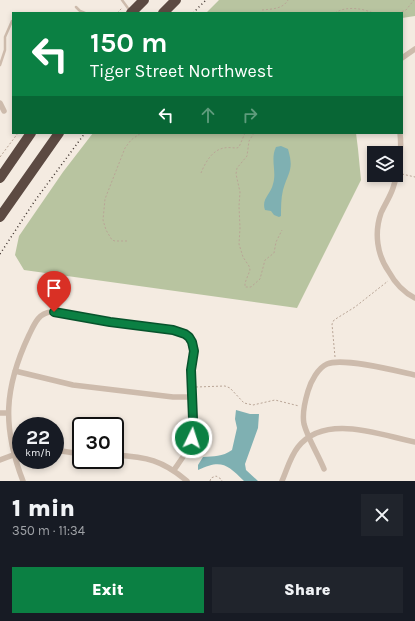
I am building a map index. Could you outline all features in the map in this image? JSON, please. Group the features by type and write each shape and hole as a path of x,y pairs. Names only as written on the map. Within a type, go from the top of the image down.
{"highway":[{"path":"133,12 144,0"},
{"path":"164,12 176,0"},
{"path":"1,174 30,134"},
{"path":"0,217 58,134"}],"street":[{"path":"403,57 415,48"},
{"path":"0,103 4,111"},
{"path":"400,134 400,146"},
{"path":"394,182 381,214 377,233 377,242 385,267 392,278 402,290 415,298"},
{"path":"12,449 9,434 8,413 10,392 21,352 39,317 47,312 62,313 110,322 173,330 189,337 194,351 191,370 192,438 189,446 174,470"},
{"path":"324,469 303,420 309,387 321,368 334,362 347,362 415,375"},
{"path":"16,370 73,385 173,397 192,397"},
{"path":"0,413 8,413"},
{"path":"282,481 298,447 310,437 320,432 339,428 359,430 415,442"},
{"path":"0,460 12,454"},
{"path":"124,455 151,459 174,470 187,481"},
{"path":"19,469 23,481"}],"lane":[{"path":"122,0 131,12"},
{"path":"76,7 82,12"},
{"path":"0,65 5,50 6,37 12,21"}],"path":[{"path":"262,10 281,7 286,4 288,0"},
{"path":"401,12 406,10 414,0"},
{"path":"335,12 348,8 367,10 371,12"},
{"path":"0,157 17,134"},
{"path":"127,241 115,241 110,236 106,230 103,220 104,207 107,193 126,148 131,140 140,134"},
{"path":"201,173 210,157 223,148 237,148 245,134"},
{"path":"253,134 249,141 247,156 237,168 236,174 240,192 239,244 243,257 250,270 245,287 251,287 260,279 265,260 274,254 276,242 282,230"},
{"path":"403,174 415,177"},
{"path":"334,362 332,324 334,320 355,307 392,278"},
{"path":"191,387 225,386 230,388 244,403 253,405 275,400 305,407"},
{"path":"210,481 216,476 222,481"}],"green space":[{"path":"219,0 415,0 415,16 403,18 403,12 207,12"},
{"path":"92,134 356,134 361,180 297,308 24,270 15,255 19,236 63,172"}],"water":[{"path":"281,146 288,149 291,166 283,190 281,199 281,216 279,217 274,215 271,211 265,210 264,203 272,188 274,179 274,152 276,147"},
{"path":"236,410 250,414 259,414 258,428 245,464 246,470 258,481 244,481 228,467 218,464 198,470 198,465 203,457 221,455 232,450 237,428 235,419"}],"railway":[{"path":"194,12 206,0"},
{"path":"0,254 34,202 84,134"}],"route":[{"path":"54,312 110,322 173,330 189,337 194,351 191,370 193,419 192,438"}]}
